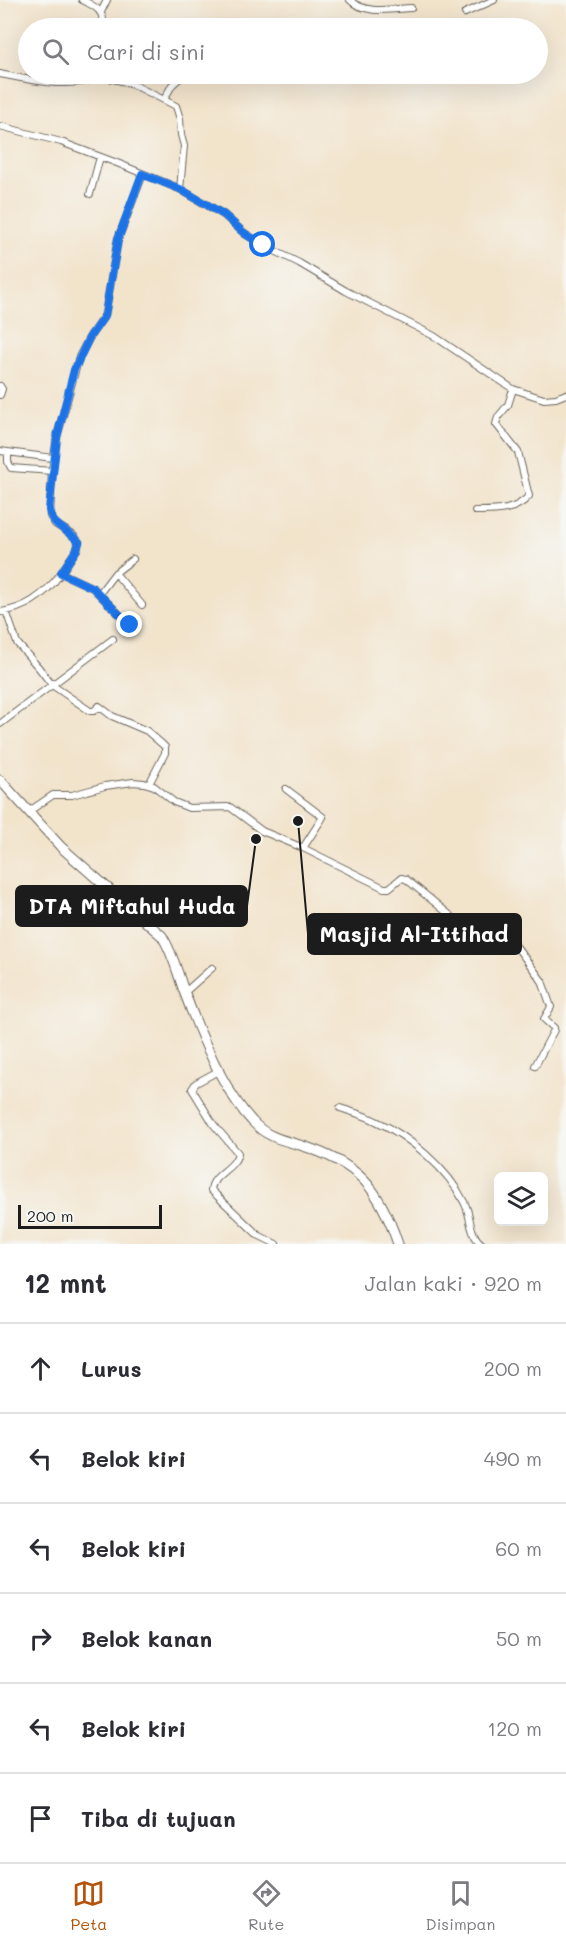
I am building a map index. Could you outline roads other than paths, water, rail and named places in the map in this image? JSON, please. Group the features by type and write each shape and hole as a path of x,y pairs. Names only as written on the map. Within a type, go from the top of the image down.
{"highway":[{"path":"0,780 61,847 159,932 173,955 184,992 213,1058 244,1112 266,1134 334,1158 363,1178 379,1199 398,1244"}],"street":[{"path":"82,0 97,8 102,18"},
{"path":"101,12 107,0"},
{"path":"350,0 364,8 411,8"},
{"path":"465,13 474,11 494,0"},
{"path":"0,74 18,78"},
{"path":"132,84 176,106 184,146 180,189"},
{"path":"164,100 173,84"},
{"path":"0,126 61,142 180,189 224,215 244,233 263,245 434,336 513,389 544,399 556,399 566,394"},
{"path":"90,194 100,157"},
{"path":"142,174 118,239 105,315 92,333 76,364 60,421 53,458 50,516 55,524 73,535 79,542 77,549 61,573 40,597 23,606 3,611 17,643 52,685 90,711 100,706 112,716 147,731 164,745 165,753 149,784"},
{"path":"0,387 2,389 0,395"},
{"path":"475,511 511,509 529,496 518,452 496,424 498,417 508,405 513,389"},
{"path":"0,450 53,458"},
{"path":"8,452 8,462 12,468 52,471"},
{"path":"99,594 115,573 133,559"},
{"path":"61,573 93,588 130,625"},
{"path":"115,573 142,605"},
{"path":"0,724 114,639"},
{"path":"28,812 53,795 72,795 120,783 149,784 174,802 189,808 230,807 262,831 303,848 384,888 388,888 401,878 406,879 467,929 474,932 490,931 499,934 516,946 544,985 551,1007 544,1020 554,1029 535,1066"},
{"path":"286,789 323,817 303,848"},
{"path":"184,992 212,969"},
{"path":"220,1070 196,1083 192,1089 214,1125 238,1153 236,1160 212,1183 211,1190 258,1235 276,1244"},
{"path":"340,1108 380,1123 417,1147 437,1164 452,1180 464,1201 472,1231 482,1244"}],"place":[{"name":"Masjid Al-Ittihad","path":"298,821"},
{"name":"DTA Miftahul Huda","path":"256,839"}]}
